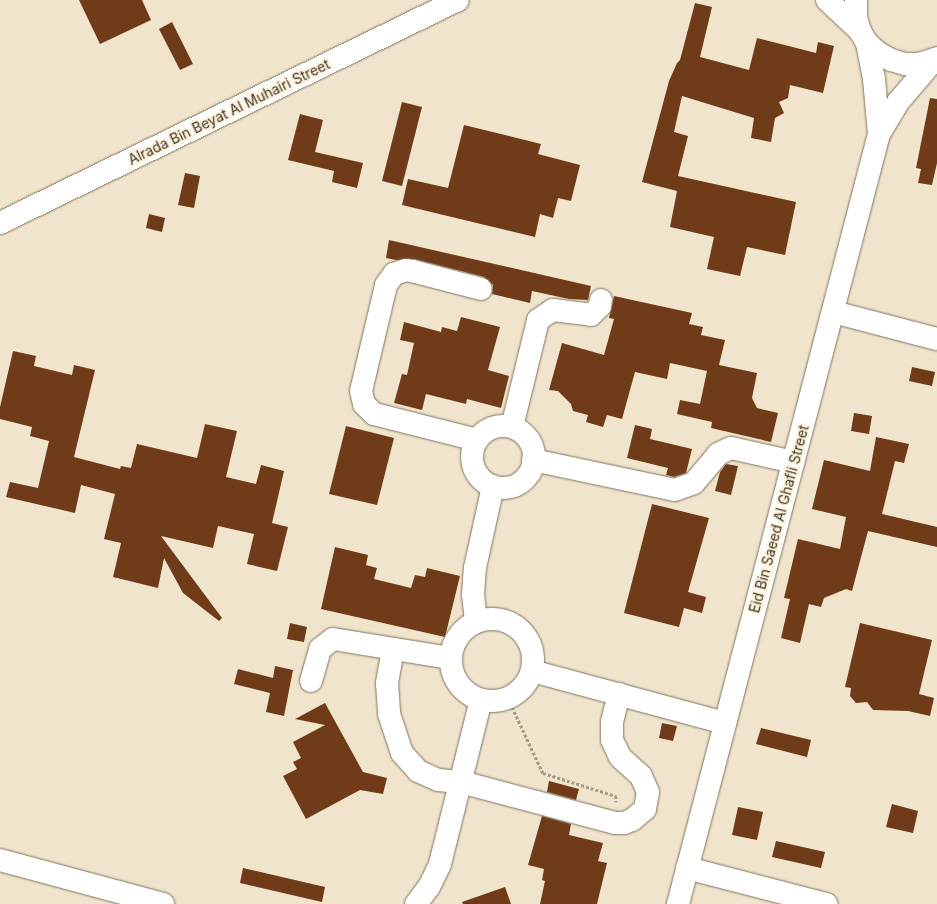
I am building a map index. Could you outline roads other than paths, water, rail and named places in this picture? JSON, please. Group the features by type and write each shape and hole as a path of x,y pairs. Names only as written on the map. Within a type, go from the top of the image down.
{"street":[{"name":"Alrada Bin Beyat Al Muhairi Street","path":"0,223 458,0"},
{"path":"827,0 864,37 891,60 919,64 935,59"},
{"name":"Eid Bin Saeed Al Ghafli Street","path":"856,0 856,17 864,37 874,79 879,134"},
{"name":"Eid Bin Saeed Al Ghafli Street","path":"678,904 879,134 902,97 935,59"},
{"path":"477,440 374,414 364,404 361,391 386,285 394,274 412,271 481,289"},
{"path":"512,427 538,320 553,310 591,315 600,306 601,300"},
{"path":"833,312 937,339"},
{"path":"496,426 512,427 528,438 532,447 534,460 528,475 521,482 503,488 493,486 478,475 474,467 472,453 477,440 482,434 496,426"},
{"path":"534,460 675,490 694,483 718,454 731,448 794,462"},
{"path":"476,622 474,581 493,486"},
{"path":"498,620 519,629 531,648 532,671 523,687 508,698 500,701 481,700 471,696 455,680 450,658 458,636 476,622 498,620"},
{"path":"311,681 320,649 333,639 450,658"},
{"path":"393,649 389,665 387,698 392,728 402,753 409,763 427,776 449,782 461,782 615,823 632,820 639,815 646,805 648,792 641,776 620,757 612,740 612,722 619,694"},
{"path":"532,671 725,723"},
{"path":"416,904 429,887 440,864 481,700"},
{"path":"0,860 106,897 163,904"},
{"path":"688,868 826,904"}]}
